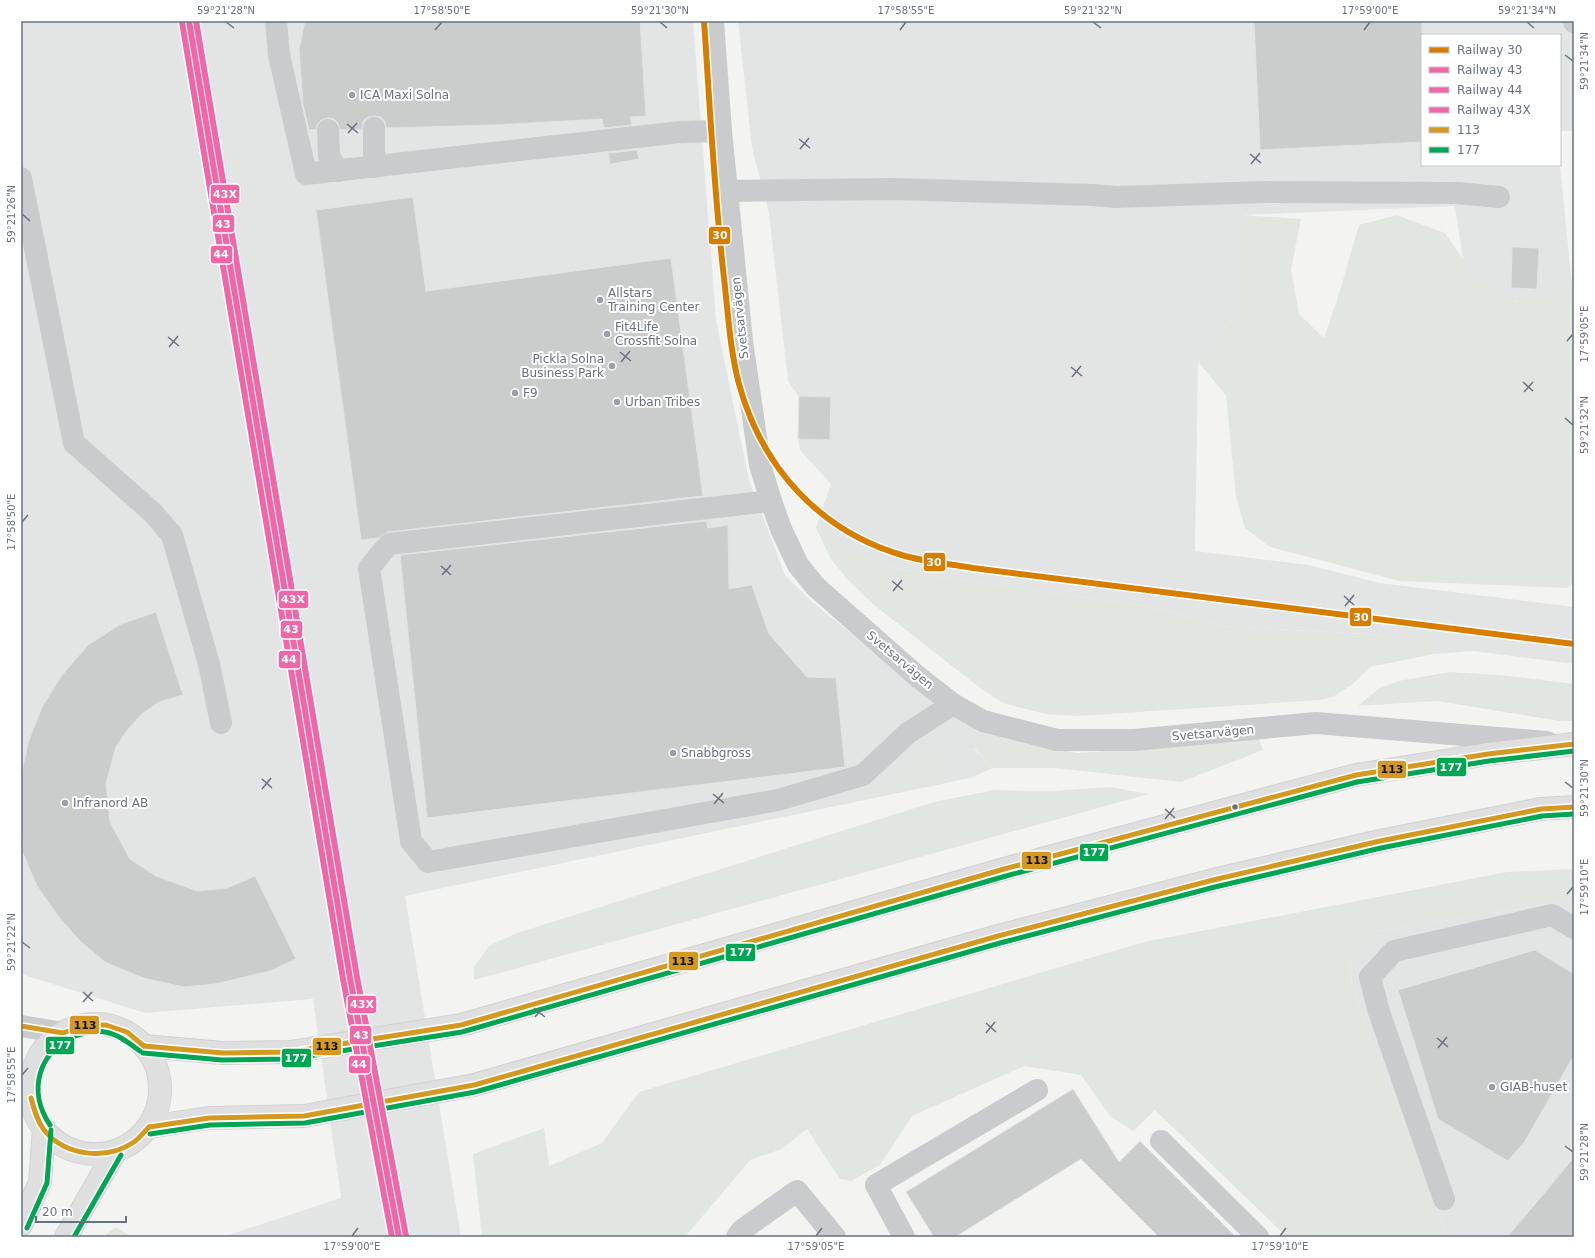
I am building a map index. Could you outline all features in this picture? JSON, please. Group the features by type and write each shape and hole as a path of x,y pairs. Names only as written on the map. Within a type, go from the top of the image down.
{"main road":[{"path":"144,1046 223,1053 290,1052 461,1025 1004,868 1356,775 1488,754 1572,744"},
{"path":"149,1127 210,1118 304,1116 474,1085 998,936 1213,880 1411,835 1541,809 1574,807"},
{"path":"84,1025 106,1025 127,1032 144,1046 156,1065 161,1086 158,1108 149,1127 134,1142 115,1152 94,1155 74,1151 56,1141 44,1130 26,1095 36,1062 46,1046 63,1033 84,1025"},
{"path":"21,1225 40,1182 44,1130"},
{"path":"66,1237 115,1152"}],"street":[{"path":"276,21 279,55 306,174 673,133 721,131"},
{"name":"Svetsarvägen","path":"713,21 721,131 742,341 760,465 771,501 781,529 798,565 816,586 918,677 953,704 983,721 1057,740 1134,740 1316,723 1572,744"},
{"path":"374,128 374,166"},
{"path":"328,130 329,156 338,171"},
{"path":"21,178 74,443 153,513 172,535 209,664 221,723"},
{"path":"727,191 893,189 1117,197 1266,192 1457,193 1498,197"},
{"path":"771,501 390,544 369,568 411,841 428,862 778,800 863,775 908,732 953,704"},
{"path":"1444,1199 1379,1012 1370,977 1394,951 1552,915 1574,928"},
{"path":"21,1026 63,1033"},
{"path":"904,1237 876,1185 1037,1090"},
{"path":"1161,1141 1258,1237"},
{"path":"737,1237 742,1230 797,1191 835,1237"}],"shaded area":[{"path":"21,21 693,21 716,320 749,480 785,575 811,601 914,684 994,733 974,749 993,768 970,778 405,896 461,1237 223,1237 341,1198 313,999 145,1013 21,974"},
{"path":"738,21 1574,21 1574,131 1561,131 1561,34 1421,34 1421,166 1560,166 1573,294 1470,307 1455,206 1244,215 1244,304 1198,362 1195,551 1309,565 1380,583 1574,607 1574,664 1473,651 1434,654 1431,641 1368,634 1222,626 1151,607 920,574 879,564 848,549 816,528 831,484 800,450 798,439 830,439 831,398 799,397 788,381 769,214 752,147"},
{"path":"1243,215 1301,219 1291,269 1299,314 1324,338 1338,297 1359,225 1397,215 1445,233 1474,275 1515,302 1574,281 1574,582 1567,588 1399,581 1270,547 1245,528 1236,497 1226,395 1198,362 1244,304"},
{"path":"816,528 848,549 879,564 920,574 1151,607 1222,626 1368,634 1432,641 1434,654 1370,667 1354,683 1333,697 1320,700 1078,716 1045,714 1003,703 979,687 874,605 847,579 831,559"},
{"path":"1450,672 1501,675 1574,684 1574,721 1559,721 1437,701 1358,706 1378,689 1398,681"},
{"path":"994,733 1077,753 1148,748 1258,736 1263,750 1181,782 1056,768 993,768 974,748"},
{"path":"921,748 944,757 937,774 909,788 860,797 896,776"},
{"path":"1110,787 1149,794 474,980 474,967 489,946 514,934 934,802 995,790 1051,791"},
{"path":"1574,869 1574,900 1373,932 1350,958 1352,987 1448,1237 1287,1237 1155,1110 1133,1131 1110,1116 1081,1075 1024,1066 912,1116 880,1165 851,1181 840,1179 807,1129 782,1149 750,1160 685,1237 482,1237 473,1154 544,1128 549,1166 602,1143 639,1092 1144,942 1507,872"},
{"path":"1574,900 1574,1237 1448,1237 1352,987 1350,958 1373,932"},
{"path":"116,1227 132,1237 103,1237"}],"building":[{"path":"305,21 640,21 646,116 630,117 632,125 604,128 602,119 494,125 386,128 385,122 381,117 374,116 368,117 363,121 362,129 340,130 338,123 334,119 328,118 321,120 317,125 316,130 309,130 303,105 299,49"},
{"path":"1254,21 1422,21 1421,142 1260,150"},
{"path":"637,150 639,159 610,164 608,153"},
{"name":"F9","path":"413,197 426,291 671,258 703,496 388,532 378,538 361,540 316,210"},
{"path":"1512,247 1539,248 1537,289 1511,288"},
{"path":"799,396 831,397 830,440 798,439"},
{"path":"706,521 708,528 728,525 729,589 752,585 769,634 807,677 836,678 845,767 427,818 400,555"},
{"name":"Infranord AB","path":"156,612 183,695 159,702 142,714 128,729 116,747 106,783 110,822 130,859 156,876 197,891 227,888 255,876 296,959 270,971 215,984 184,987 143,978 105,962 80,941 58,916 37,886 22,851 21,776 28,743 42,707 62,675 88,645 121,624"},
{"name":"GIAB-huset","path":"1535,950 1574,974 1574,1055 1525,1141 1508,1161 1438,1119 1398,990"},
{"path":"1073,1089 1119,1162 1140,1141 1236,1237 1159,1237 1081,1159 955,1237 934,1237 906,1192"},
{"path":"1574,1157 1574,1237 1507,1237 1547,1190"}],"rail line":[{"name":"43","path":"189,21 350,978 399,1237"},
{"name":"43X","path":"196,21 357,977 406,1236"},
{"name":"30","path":"704,21 712,150 721,246 731,345 739,384 749,415 763,443 779,469 799,492 821,513 846,531 874,545 905,556 973,568 1574,644"},
{"name":"44","path":"182,22 343,979 392,1237"}],"transit line":[{"name":"113","path":"144,1046 223,1053 290,1052 461,1025 1004,869 1356,775 1488,754 1574,744"},
{"name":"177","path":"143,1053 222,1060 290,1059 462,1032 1006,876 1357,782 1489,761 1574,751"},
{"name":"113","path":"149,1127 209,1118 304,1116 474,1085 998,936 1213,880 1380,841 1541,809 1574,807"},
{"name":"177","path":"150,1134 210,1125 305,1123 475,1092 1000,943 1215,887 1381,848 1542,816 1574,814"},
{"name":"113","path":"21,1026 63,1033 84,1025 106,1025 127,1032 144,1046"},
{"name":"177","path":"50,1125 43,1112 39,1099 38,1086 40,1073 45,1061 64,1042 78,1035 99,1031 115,1035 140,1051"},
{"name":"113","path":"31,1098 38,1119 44,1130 63,1146 86,1153 111,1152 123,1148 134,1142 149,1127"},
{"name":"177","path":"27,1228 47,1183 51,1130"},
{"name":"177","path":"74,1237 121,1155"}],"place":[{"name":"ICA Maxi Solna","path":"352,95"},
{"name":"Allstars Training Center","path":"600,300"},
{"name":"Fit4Life Crossfit Solna","path":"607,334"},
{"name":"Pickla Solna Business Park","path":"612,366"},
{"name":"F9","path":"515,393"},
{"name":"Urban Tribes","path":"617,402"},
{"name":"Snabbgross","path":"673,753"},
{"name":"Infranord AB","path":"65,803"},
{"name":"GIAB-huset","path":"1492,1087"}]}
